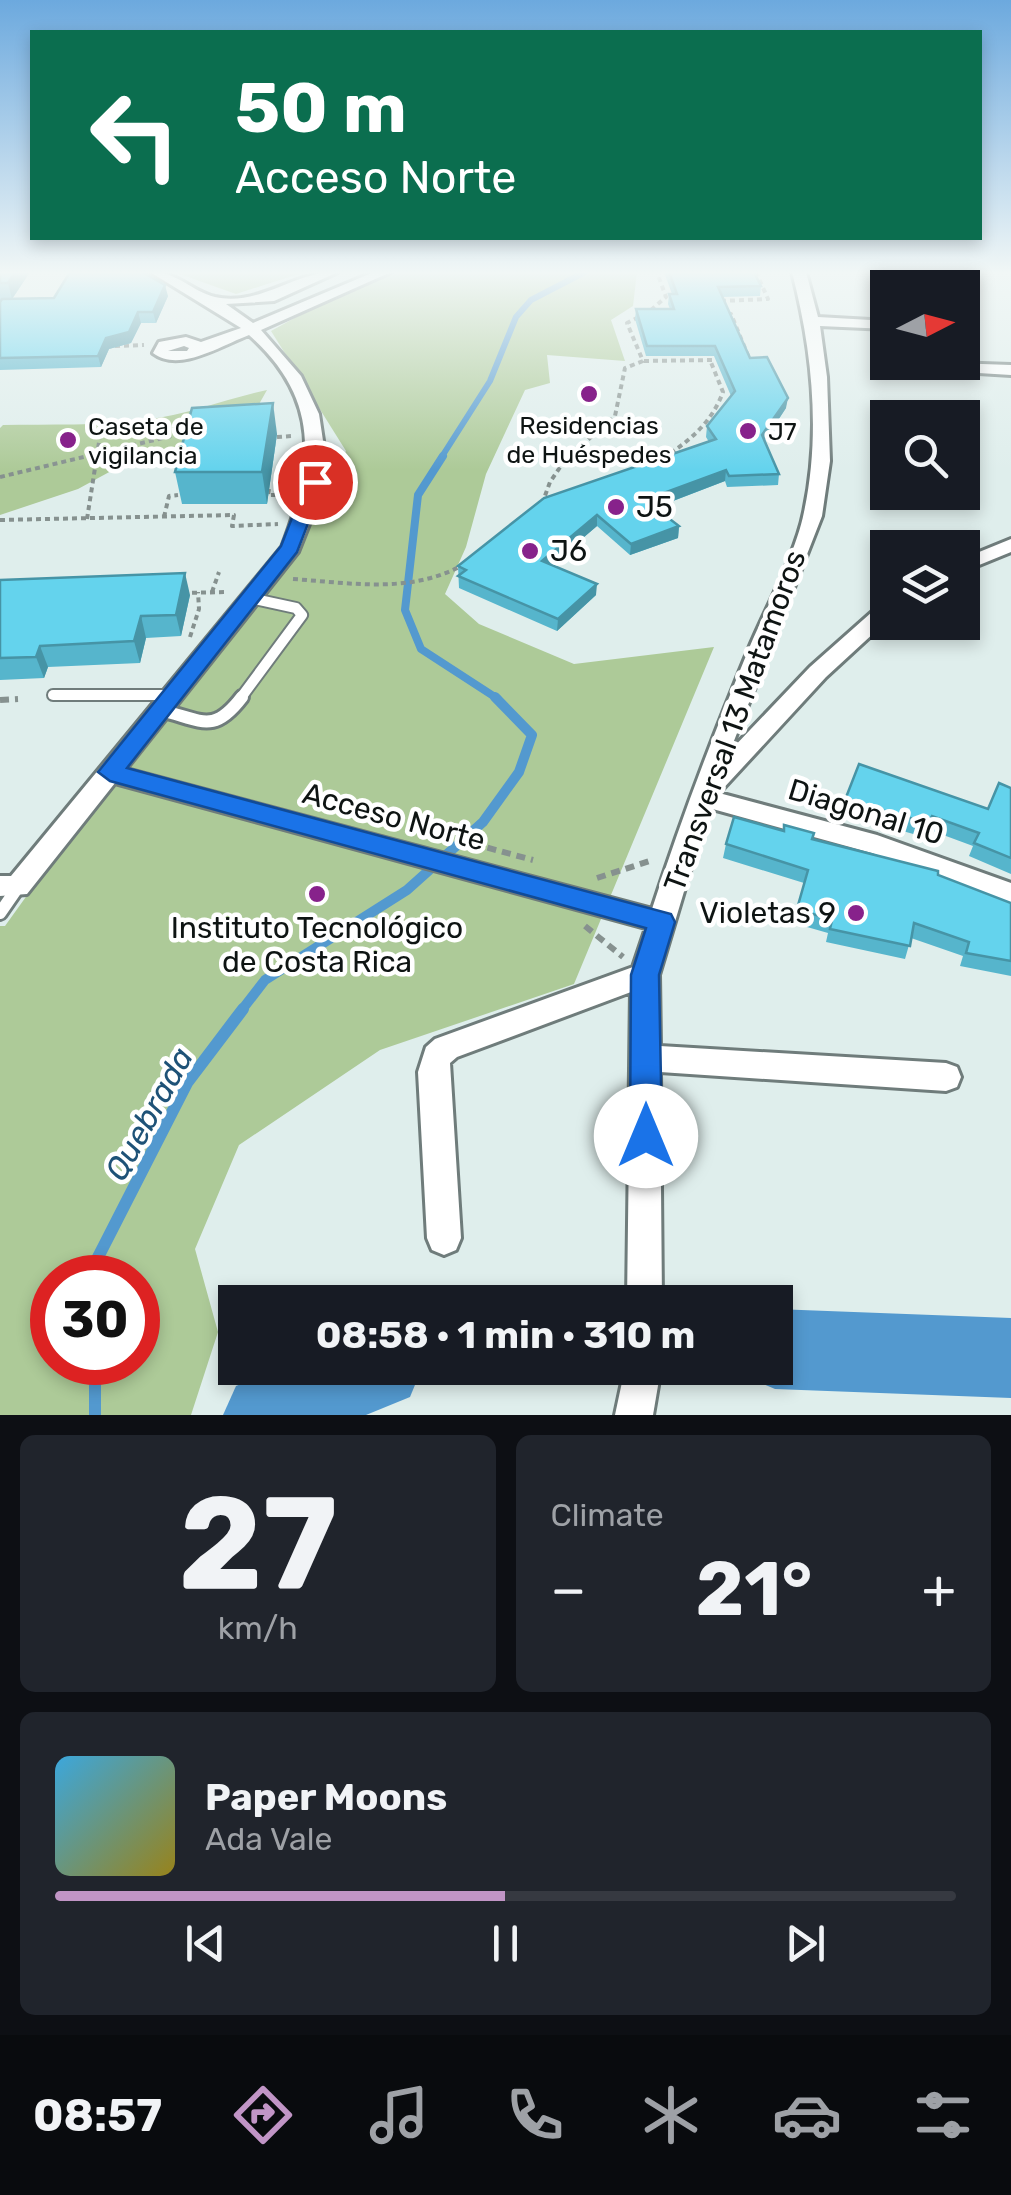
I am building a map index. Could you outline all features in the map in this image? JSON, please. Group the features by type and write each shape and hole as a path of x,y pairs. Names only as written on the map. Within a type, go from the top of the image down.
{"street":[{"path":"197,349 218,338"},
{"path":"9,887 110,772 245,595 290,548 299,531 315,482 318,433 310,405 295,379 259,338"},
{"name":"Transversal 13 Matamoros","path":"646,1285 645,975 700,797 813,516 821,462 814,338"},
{"path":"980,368 1011,370"},
{"path":"980,558 1011,545"},
{"path":"700,797 818,672 870,624"},
{"name":"Acceso Norte","path":"110,772 662,922"},
{"name":"Diagonal 10","path":"700,797 877,846 1011,894"},
{"path":"444,1238 433,1072 437,1056 446,1048 645,975"},
{"path":"646,1058 946,1078"},
{"path":"634,1415 640,1385"}],"lane":[{"path":"53,695 166,703 213,723 226,718 302,615 296,608 245,595"},
{"path":"0,913 9,887"}],"path":[{"path":"633,338 643,361"},
{"path":"737,359 750,358 741,338"},
{"path":"105,346 152,345"},
{"path":"559,499 541,509 550,482 565,460 615,416 625,368 643,361 723,359"},
{"path":"664,458 688,444 719,406 723,392 710,360"},
{"path":"88,519 103,417"},
{"path":"0,476 192,431"},
{"path":"275,448 277,434"},
{"path":"270,480 268,496 292,496"},
{"path":"164,517 169,496 178,495"},
{"path":"0,520 234,515 232,526 281,524"},
{"path":"280,578 366,583 430,580 448,576 464,565"},
{"path":"212,592 220,572"},
{"path":"195,646 188,633 198,609 198,592"},
{"path":"178,593 245,595"},
{"path":"0,700 18,699"},
{"path":"444,836 540,862"},
{"path":"578,873 597,878 684,850"},
{"path":"584,925 645,975"}],"green space":[{"path":"275,338 617,338 625,361 547,355 550,383 525,390 486,474 466,547 445,594 479,624 574,664 714,647 574,984 380,1050 239,1145 195,1249 218,1332 191,1415 0,1415 0,926 5,926 155,717 267,576 346,451"},
{"path":"267,390 250,420 178,463 124,464 78,489 0,515 3,425 145,420"}],"building":[{"path":"0,338 106,338 98,356 0,358"},
{"path":"645,338 741,338 750,358 767,357 788,398 762,435 779,474 729,476 726,470 645,500 679,526 631,544 597,515 542,561 597,584 558,619 458,576 466,570 458,566 544,498 716,439 707,426 735,391 715,346 647,346"},
{"path":"273,403 262,472 175,472 192,408"},
{"path":"185,573 176,615 141,616 134,641 40,646 36,657 0,658 0,580"},
{"path":"859,764 988,809 999,783 1011,788 1011,858 974,843 979,833 932,816 928,823 845,800"},
{"path":"734,817 784,831 784,825 814,833 812,839 938,871 938,875 1011,903 1011,961 966,953 969,942 914,923 910,946 830,929 832,920 797,909 808,870 726,844"}],"waterway":[{"name":"Quebrada","path":"441,458 490,381 507,338"},
{"name":"Quebrada","path":"443,456 418,495 405,610 421,649 495,697"},
{"name":"Quebrada","path":"241,1011 265,980 407,890 483,822 519,772 532,735 495,697"},
{"name":"Quebrada","path":"99,1255 187,1083 243,1009"},
{"path":"793,1350 1011,1358"},
{"name":"Quebrada","path":"95,1385 95,1415"},
{"path":"265,1415 339,1385"}],"place":[{"name":"Residencias de Huéspedes","path":"589,394"},
{"name":"J7","path":"748,431"},
{"name":"Caseta de vigilancia","path":"68,440"},
{"name":"J5","path":"616,507"},
{"name":"J6","path":"530,551"},
{"name":"Instituto Tecnológico de Costa Rica","path":"317,894"},
{"name":"Violetas 9","path":"856,913"}],"route":[{"path":"315,482 290,548 110,772 662,922 645,975 646,1136"}]}
